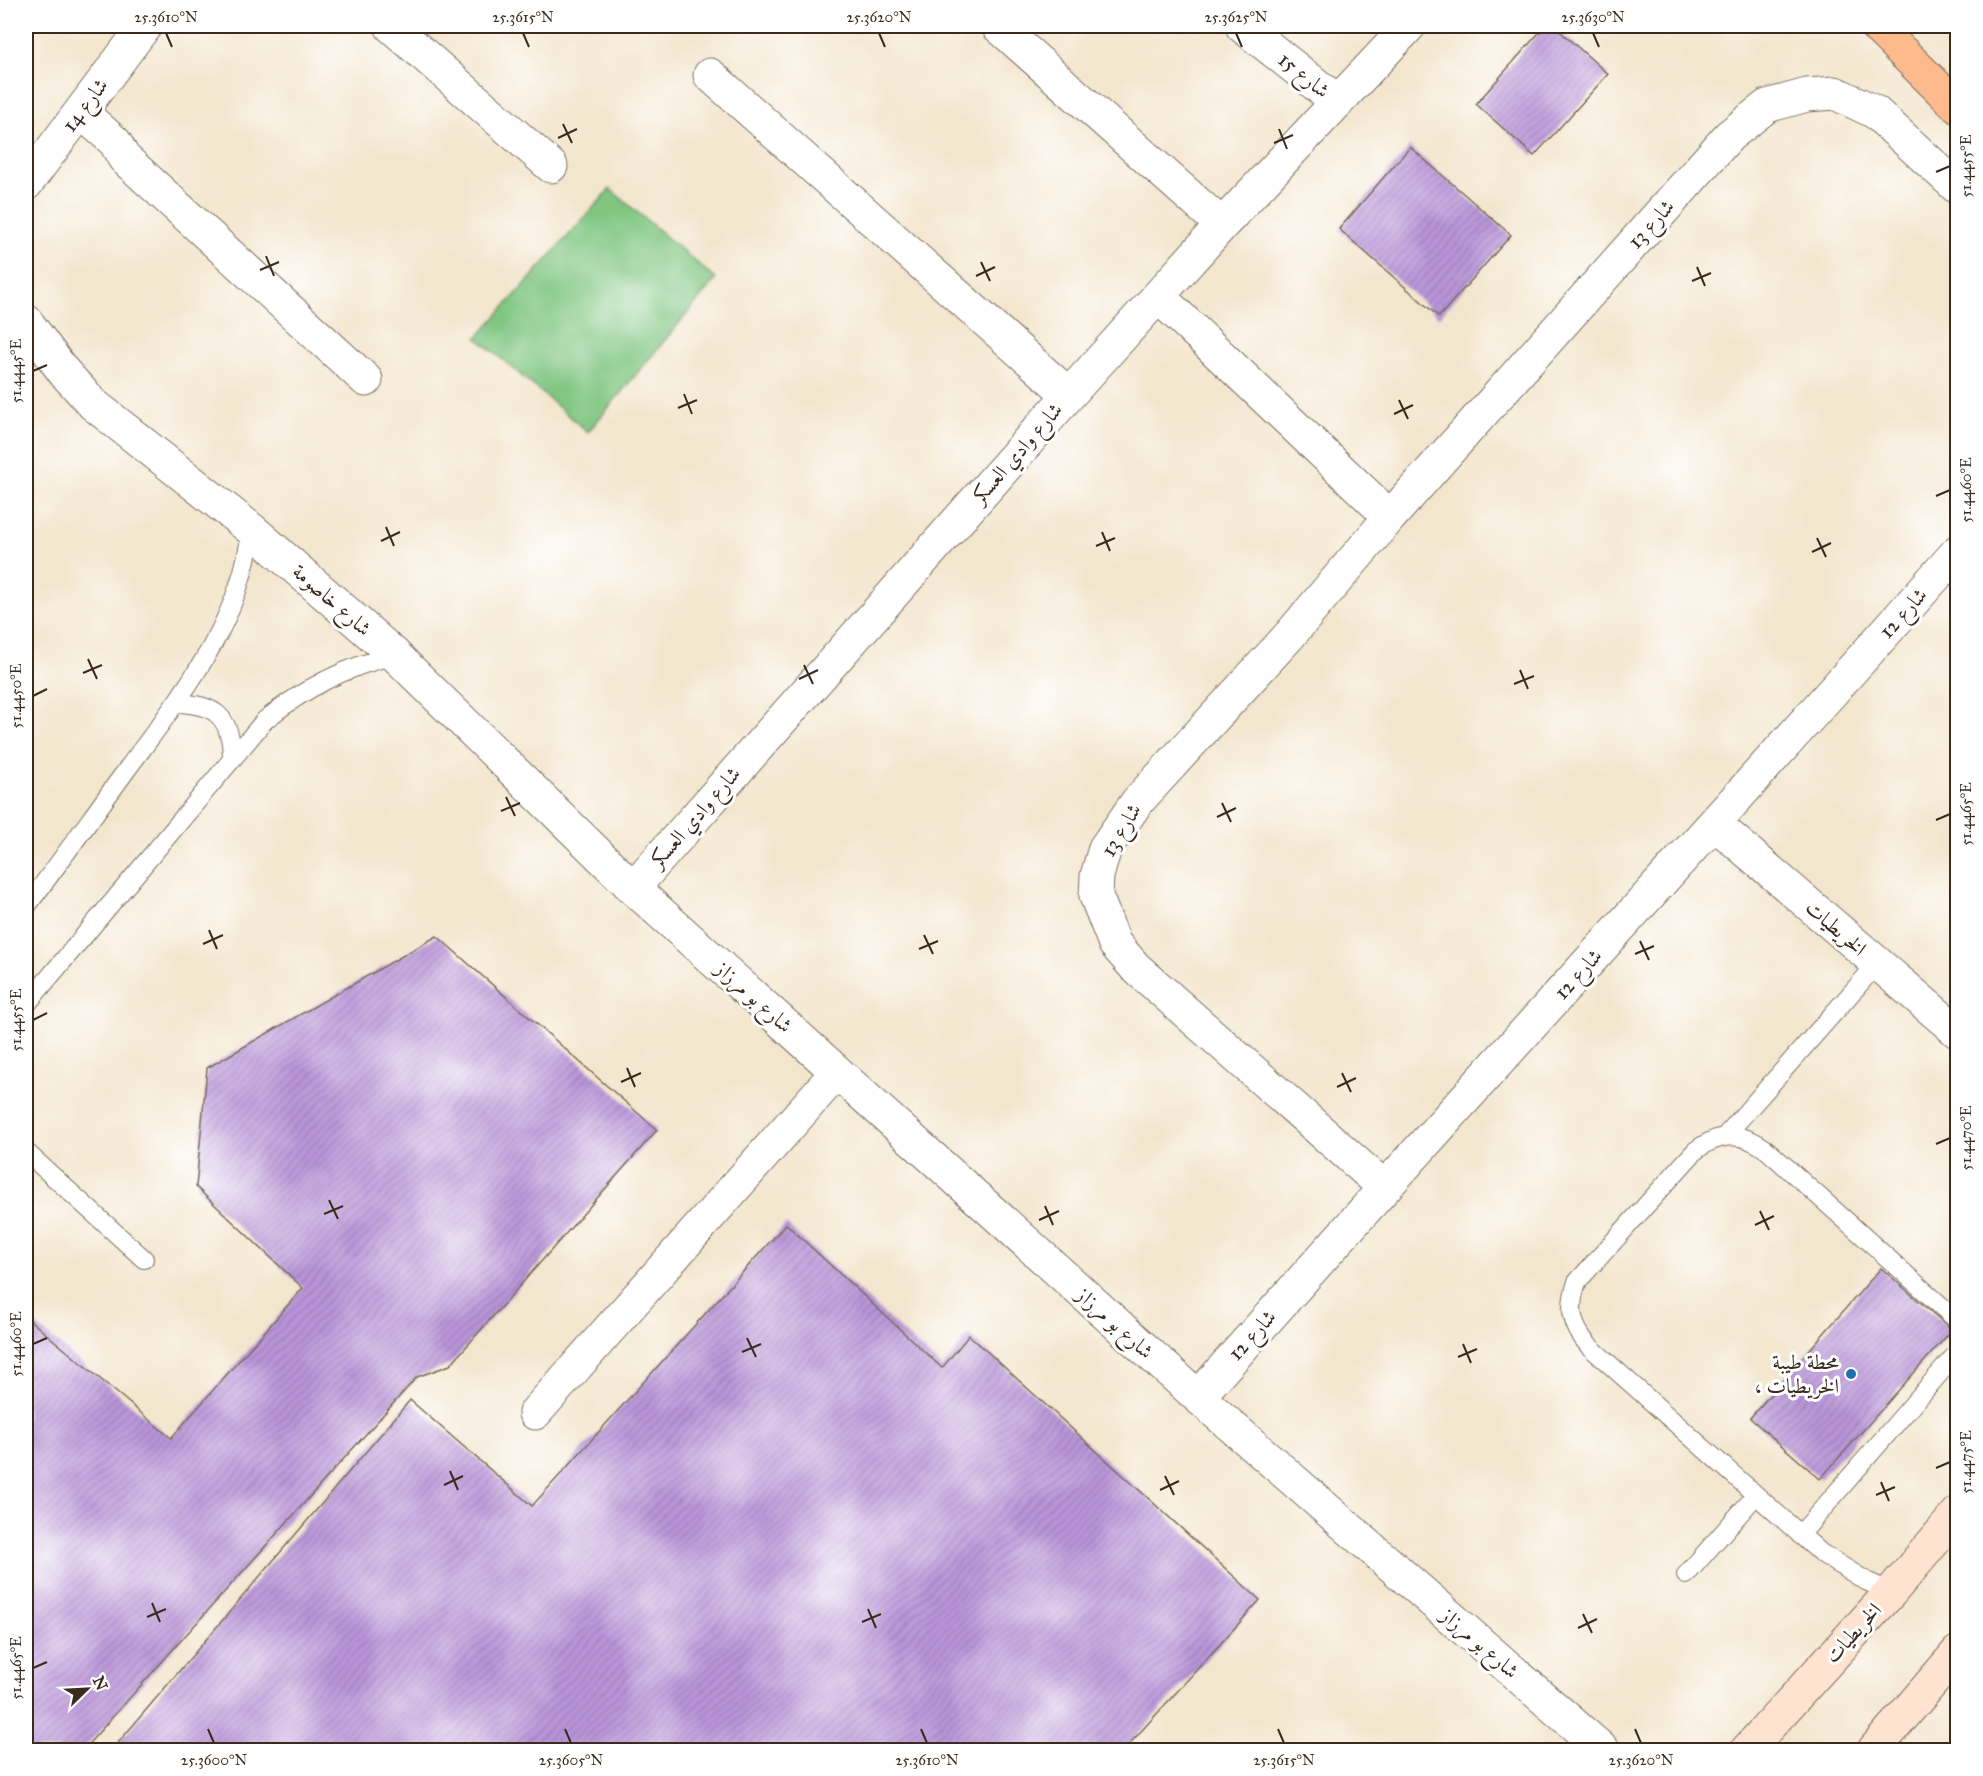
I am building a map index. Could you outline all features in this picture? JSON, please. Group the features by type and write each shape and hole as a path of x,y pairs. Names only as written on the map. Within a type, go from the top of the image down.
{"main road":[{"path":"1876,26 1958,107"},
{"name":"الخريطيات","path":"1747,1750 1891,1592 1958,1513"},
{"path":"1874,1750 1958,1652"}],"street":[{"name":"شارع 14","path":"26,184 145,26"},
{"path":"391,26 551,166"},
{"path":"998,26 1222,225"},
{"name":"شارع 15","path":"1242,26 1338,102"},
{"name":"شارع وادي العسكر","path":"633,888 1158,296 1409,26"},
{"path":"710,75 1069,395"},
{"name":"شارع 13","path":"1384,1187 1134,967 1115,944 1096,896 1097,876 1105,848 1137,802 1289,636 1390,517 1729,136 1767,106 1807,95 1835,93 1875,112 1958,188"},
{"path":"74,121 104,155 124,159 366,380"},
{"path":"1158,296 1390,517"},
{"name":"شارع خاصومة","path":"26,321 63,371 93,404 251,529 395,655 633,888"},
{"name":"شارع 12","path":"1198,1397 1384,1187 1715,824 1958,551"},
{"name":"الخريطيات","path":"1715,824 1958,1032"},
{"name":"شارع بو مرزاز","path":"633,888 1198,1397 1604,1750"},
{"path":"534,1413 837,1072"}],"lane":[{"path":"26,907 176,703 225,622 248,560 251,529"},
{"path":"26,1005 265,720 313,686 367,662 395,655"},
{"path":"176,703 199,704 219,714 231,734 232,757"},
{"path":"1726,1136 1878,964"},
{"path":"1891,1592 1843,1568 1800,1535 1589,1346 1577,1333 1571,1317 1571,1298 1577,1282 1695,1151 1710,1140 1726,1136 1741,1136 1767,1150 1958,1321"},
{"path":"26,1152 144,1259"},
{"path":"1800,1535 1958,1352"},
{"path":"1686,1575 1756,1496"}],"green space":[{"path":"610,189 716,279 588,432 477,338"}],"building":[{"path":"1545,26 1554,26 1608,74 1534,156 1476,104"},
{"path":"1410,147 1511,235 1439,317 1339,229"},
{"path":"437,936 657,1130 450,1365 417,1377 83,1750 26,1750 26,1317 171,1438 303,1288 196,1187 207,1068"},
{"path":"786,1224 942,1368 969,1335 1260,1600 1124,1750 112,1750 410,1400 532,1506"},
{"name":"محطة طيبة ، الخريطيات","path":"1881,1268 1952,1330 1820,1479 1750,1418"}],"place":[{"name":"محطة طيبة ، الخريطيات","path":"1851,1374"}]}
